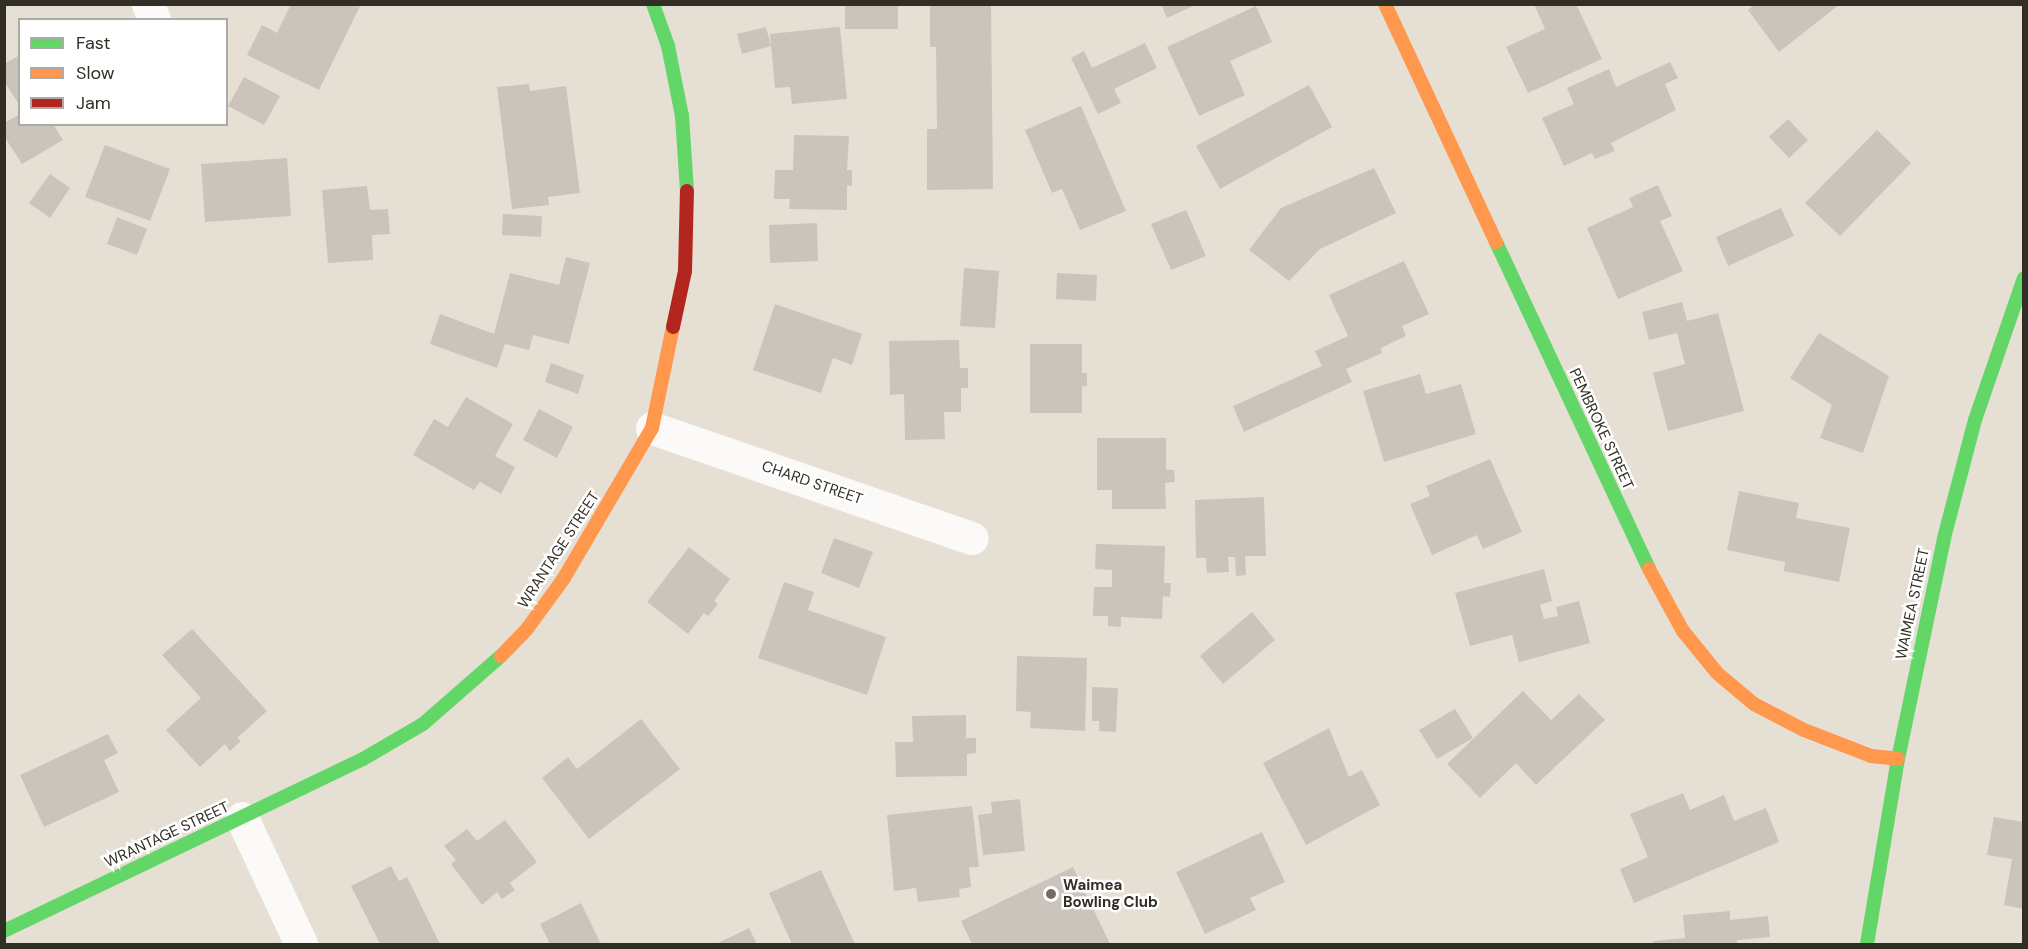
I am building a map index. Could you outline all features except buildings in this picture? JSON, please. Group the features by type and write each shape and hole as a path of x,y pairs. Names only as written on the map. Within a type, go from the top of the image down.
{"street":[{"name":"WRANTAGE STREET","path":"4,931 242,818 423,724 473,684 527,629 564,578 652,428 685,271 687,189 681,116 668,46 653,4"},
{"name":"PEMBROKE STREET","path":"1385,4 1650,573 1683,631 1717,673 1754,704 1804,730 1871,756 1898,759"},
{"name":"WAIMEA STREET","path":"1867,945 1898,759 1944,538 1975,420 2024,278"},
{"name":"CHARD STREET","path":"652,428 972,538"},
{"path":"242,818 301,945"}],"traffic: fast":[{"path":"653,4 668,46 682,116 687,191"},
{"path":"1496,242 1649,569"},
{"path":"1867,944 1898,759 1944,538 1975,420 2024,278"},
{"path":"4,931 363,759 423,724 501,656"}],"traffic: slow":[{"path":"1385,4 1496,242"},
{"path":"501,656 527,629 564,578 652,428 673,327"},
{"path":"1649,569 1683,631 1717,673 1754,704 1804,730 1871,756 1898,759"}],"traffic: jam":[{"path":"673,327 685,271 687,191"}],"place":[{"name":"Waimea Bowling Club","path":"1051,894"}]}
